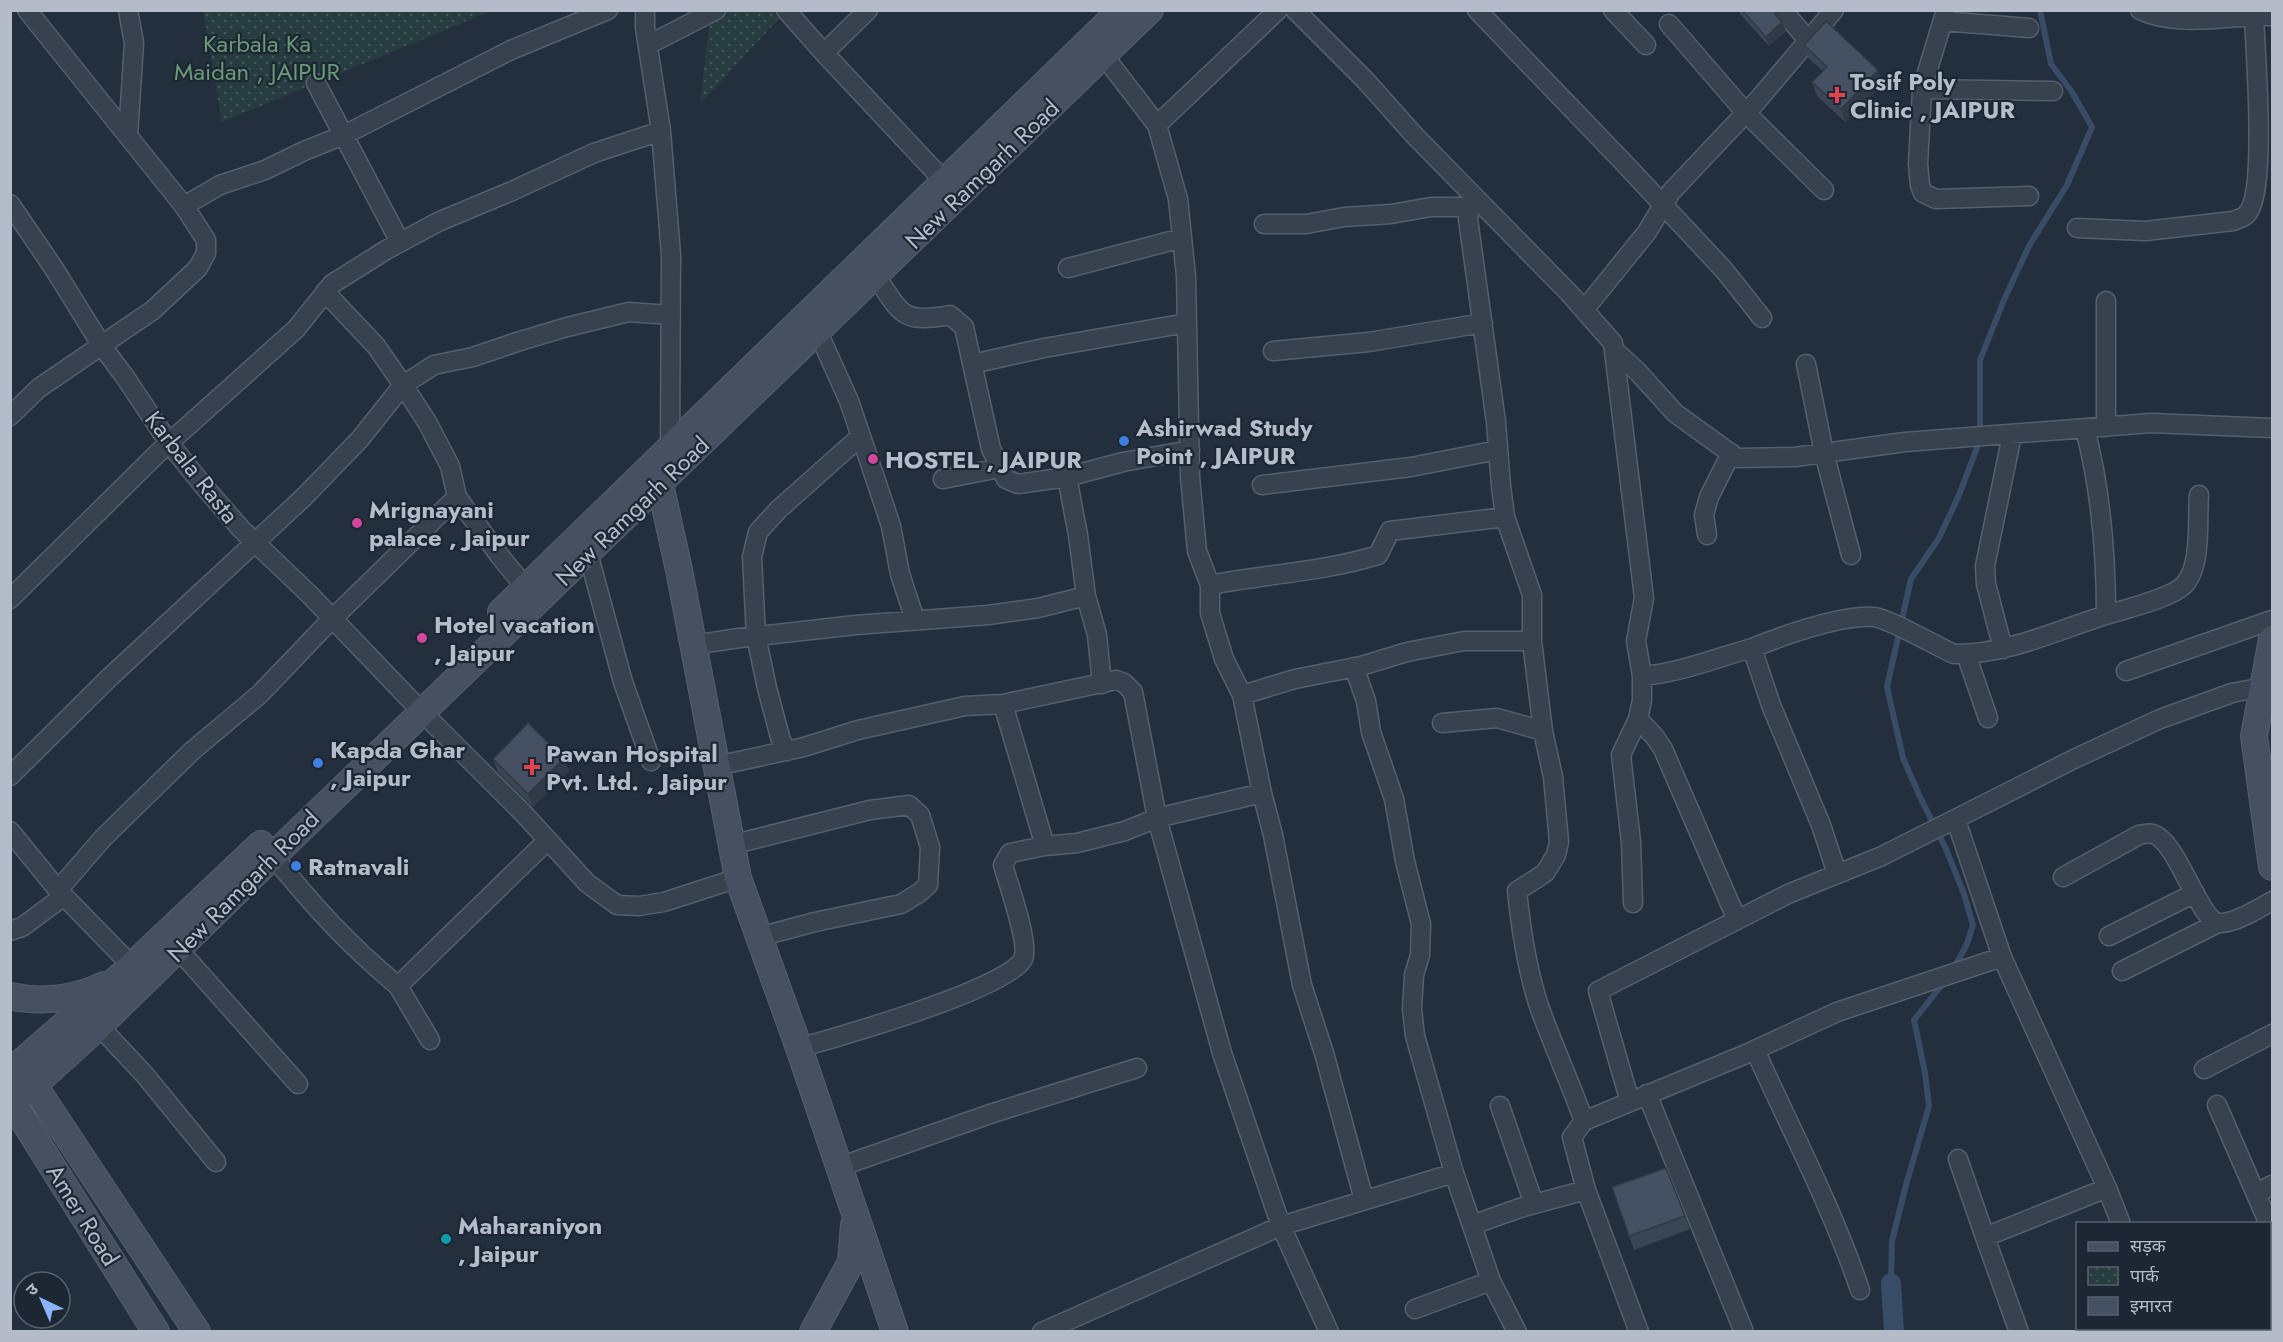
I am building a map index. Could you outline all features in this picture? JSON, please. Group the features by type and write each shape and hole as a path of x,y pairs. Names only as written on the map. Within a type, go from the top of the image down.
{"street":[{"path":"10,416 39,388 153,310 198,268 206,253 206,240 184,206 48,40 27,10"},
{"path":"128,10 134,43 128,136"},
{"path":"184,206 220,185 265,170 344,135 512,50 608,10"},
{"path":"645,10 661,131 671,255 670,447 660,484 738,878 799,1048 895,1332"},
{"path":"648,45 716,10"},
{"path":"786,10 944,181"},
{"path":"824,53 868,10"},
{"name":"New Ramgarh Road","path":"11,1101 34,1085 179,950 273,856 526,588 1120,10"},
{"path":"1157,125 1278,10"},
{"path":"1295,10 1366,81 1471,200 1584,310 1613,343 1644,598 1636,641 1642,676 1642,700 1638,719 1621,755 1631,842 1633,903"},
{"path":"1477,10 1724,270 1762,318"},
{"path":"1613,10 1646,45"},
{"path":"1782,10 1808,40"},
{"path":"1584,310 1617,272 1664,207 1671,192 1746,113 1834,10"},
{"path":"2077,228 2145,231 2233,221 2246,215 2252,205 2259,163 2262,15 2195,19 2164,18 2154,17 2140,10"},
{"name":"New Ramgarh Road","path":"71,1139 34,1085 14,1062 132,966 416,706 588,553 1148,11"},
{"path":"2029,28 1945,16 1922,89 1918,164 1920,186 1923,193 1929,197 1936,199 2029,196"},
{"path":"1669,24 1746,113 1824,190"},
{"path":"1104,56 1157,125 1178,199 1186,276 1190,477 1197,551 1210,585 1210,613 1224,659 1242,695 1273,835 1302,985 1337,1099 1364,1200"},
{"path":"316,83 400,242"},
{"path":"1922,89 2053,91"},
{"path":"10,599 169,443 296,329 332,284 400,242 438,222 513,191 594,153 661,131"},
{"path":"1264,224 1306,225 1344,217 1391,213 1471,200"},
{"path":"1471,200 1468,219 1483,323 1505,517 1532,595 1532,641 1542,731 1553,777 1559,842 1556,855 1545,873 1517,891 1522,936 1540,1007 1584,1121"},
{"name":"Karbala Rasta","path":"10,204 53,267 102,346 169,443 202,484 255,542 333,618 587,883 616,904 639,906 664,902 738,878"},
{"path":"1068,268 1182,238"},
{"path":"876,276 897,308 906,315 924,320 950,315 964,327 991,449 1006,479 1018,484 1067,477 1123,462 1190,450"},
{"path":"325,292 376,346 403,385 427,422 450,466 457,497 526,588"},
{"path":"2106,301 2106,427"},
{"path":"10,776 110,677 304,497 360,439 403,385 434,365 473,357 567,327 629,312 670,315"},
{"path":"972,364 1044,348 1187,322"},
{"path":"1273,351 1369,342 1483,323"},
{"path":"818,332 849,401 861,436 891,526 900,574 915,620"},
{"path":"1614,350 1675,412 1737,458 1795,457 1905,442 2151,423 2272,428"},
{"path":"1806,364 1824,453 1851,555"},
{"path":"2085,429 2095,468 2102,516 2106,615"},
{"path":"2003,649 1986,584 1985,566 2007,435"},
{"path":"788,751 784,747 772,707 756,636 752,557 758,532 779,509 861,436"},
{"path":"1262,485 1411,466 1498,450"},
{"path":"1707,535 1704,515 1708,497 1731,453"},
{"path":"943,479 1000,468"},
{"path":"1067,477 1086,596 1097,635 1102,684"},
{"path":"1642,676 1668,674 1833,621 1875,617 1954,654 2003,649 2170,594 2184,585 2195,562 2199,495"},
{"path":"10,931 22,927 61,893 103,838 192,751 260,694 333,618 457,497"},
{"path":"1210,585 1249,577 1347,565 1378,555 1390,531 1505,517"},
{"path":"588,553 623,682 651,760"},
{"path":"693,645 756,636 988,615 1038,608 1086,596"},
{"path":"2126,671 2272,620"},
{"path":"2272,639 2254,736 2272,867"},
{"path":"1242,695 1407,652 1464,641 1532,641"},
{"path":"1752,648 1791,755 1821,825 1837,874"},
{"path":"1966,654 1988,718"},
{"path":"1354,667 1366,701 1371,732 1394,800 1405,861 1419,916 1420,955 1414,975 1412,1009 1414,1036 1454,1173 1491,1281 1517,1332"},
{"path":"716,766 788,751 858,730 965,706 1003,704 1116,680 1124,683 1133,692 1157,818 1222,1053 1281,1226 1329,1332"},
{"path":"1630,1102 1598,991 1788,894 1930,832 2074,759 2160,719 2232,693 2263,687"},
{"path":"1003,704 1044,846"},
{"path":"1442,723 1497,718 1542,731"},
{"path":"1638,719 1663,749 1737,920"},
{"path":"799,1048 950,1000 1006,975 1018,966 1024,957 1024,940 1003,865 1010,853 1044,846 1077,843 1125,831 1157,818 1262,793"},
{"path":"731,845 898,805 909,805 920,815 927,836 930,847 928,885 920,893 901,904 815,922 759,937"},
{"path":"1952,821 2002,957 2120,1222"},
{"path":"10,831 61,893 132,966 110,981 76,996 61,998 10,996"},
{"path":"2063,877 2139,835 2152,834 2162,840 2196,893 2208,917 2218,923"},
{"path":"398,986 548,840"},
{"path":"273,856 306,898 354,949 398,986 430,1040"},
{"path":"2109,936 2196,893"},
{"path":"2122,971 2218,923 2234,919 2272,902"},
{"path":"179,950 298,1084"},
{"path":"1639,1332 1587,1190 1572,1137 1584,1121 1755,1050 1837,1012 2002,957"},
{"path":"99,1026 144,1074 216,1162"},
{"path":"2204,1069 2272,1035"},
{"path":"1755,1050 1820,1186 1848,1252 1860,1290"},
{"path":"839,1167 993,1113 1137,1068"},
{"path":"1647,1094 1744,1332"},
{"name":"Amer Road","path":"11,1101 156,1332"},
{"path":"2217,1105 2268,1222"},
{"path":"1500,1106 1534,1204"},
{"name":"Amer Road","path":"71,1139 197,1332"},
{"path":"1958,1159 2019,1332"},
{"path":"1042,1332 1281,1226 1454,1173"},
{"path":"2256,1194 2272,1185"},
{"path":"1985,1238 2107,1188"},
{"path":"1472,1225 1534,1204 1587,1190"},
{"path":"813,1332 851,1262 855,1215"},
{"path":"1415,1309 1491,1281"}],"green space":[{"name":"Karbala Ka Maidan , JAIPUR","path":"203,10 491,11 222,122"},
{"path":"711,11 786,11 700,104"}],"building":[{"path":"1742,10 1772,10 1782,22 1766,37"},
{"path":"1826,21 1878,70 1841,109 1812,82 1827,67 1804,45"},
{"path":"528,723 564,758 528,794 493,759"},
{"path":"1666,1168 1685,1216 1629,1236 1612,1187"}],"waterway":[{"path":"1954,968 1967,944 1973,925 1964,894 1946,849 1903,758 1887,687 1911,579 1939,538 1959,495 1980,440 1980,360 2029,246 2067,185 2092,127 2072,92 2051,64 2040,10"},
{"path":"1891,1283 1892,1241 1929,1106 1914,1020 1945,981"},
{"path":"1891,1283 1894,1332"}],"place":[{"name":"Tosif Poly Clinic , JAIPUR","path":"1837,95"},
{"name":"Ashirwad Study Point , JAIPUR","path":"1124,441"},
{"name":"HOSTEL , JAIPUR","path":"873,459"},
{"name":"Mrignayani palace , Jaipur","path":"357,523"},
{"name":"Hotel vacation , Jaipur","path":"422,638"},
{"name":"Kapda Ghar , Jaipur","path":"318,763"},
{"name":"Pawan Hospital Pvt. Ltd. , Jaipur","path":"532,767"},
{"name":"Ratnavali","path":"296,866"},
{"name":"Maharaniyon , Jaipur","path":"446,1239"}]}
